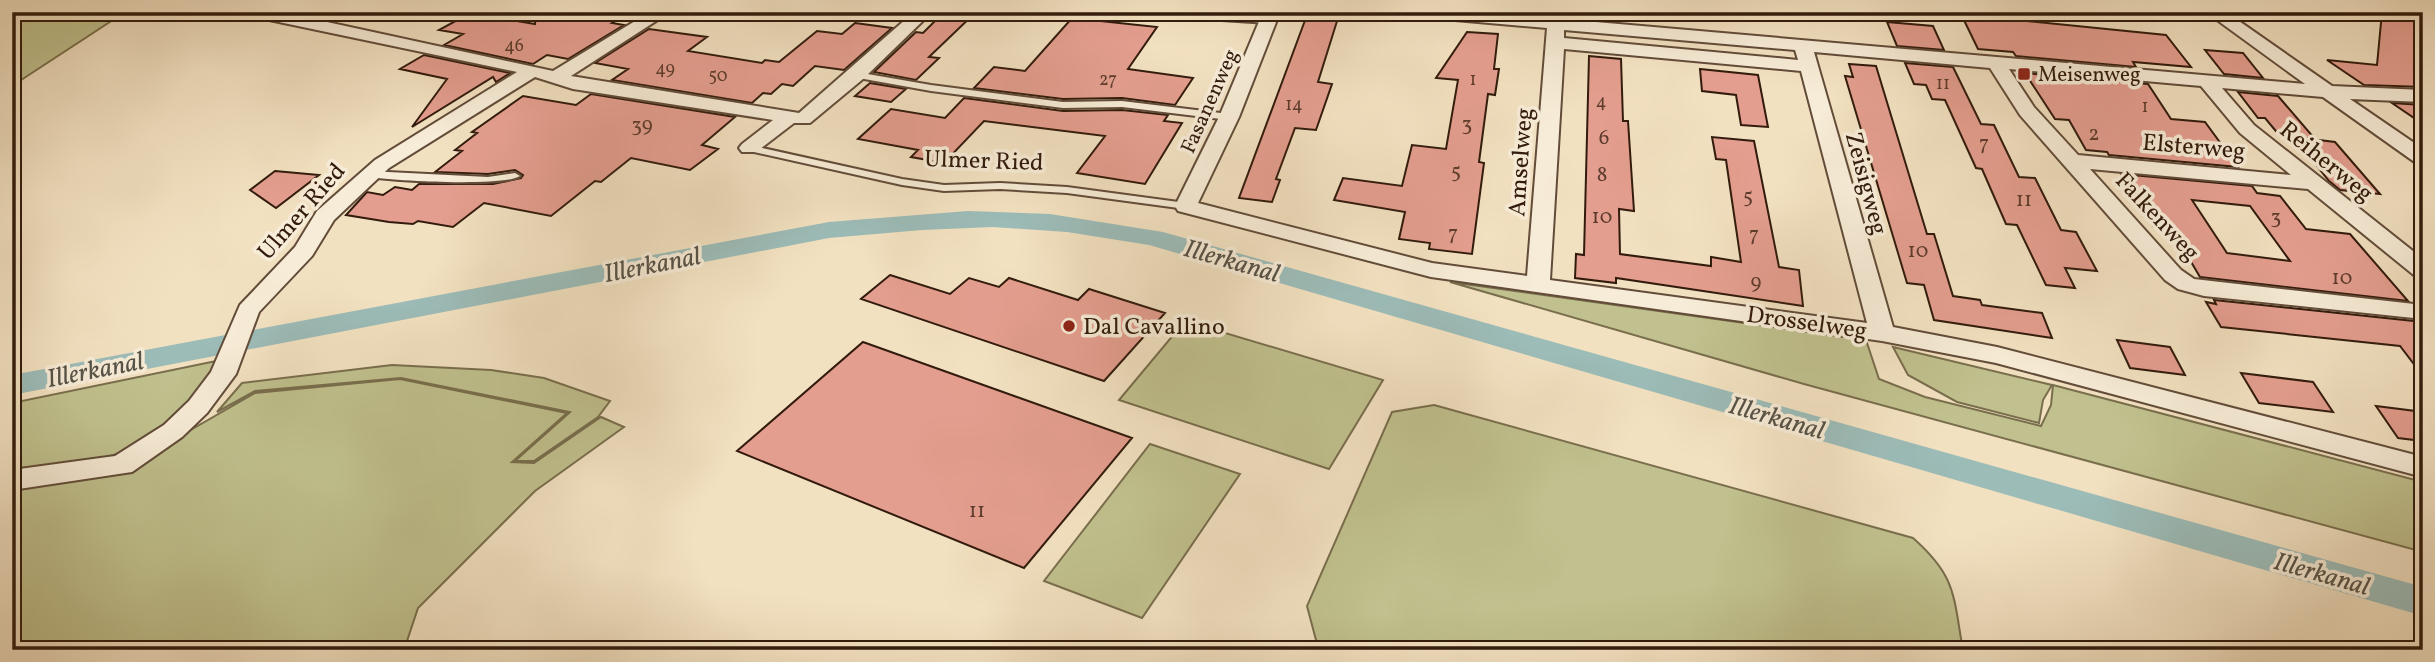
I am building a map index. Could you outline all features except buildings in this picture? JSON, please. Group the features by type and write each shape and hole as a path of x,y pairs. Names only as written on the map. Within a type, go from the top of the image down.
{"street":[{"path":"255,12 600,88 790,117"},
{"path":"555,78 662,12"},
{"name":"Ulmer Ried","path":"749,148 790,117 803,118 856,75 924,12"},
{"path":"1421,12 1556,34 1805,56 1996,63 2328,92 2423,96"},
{"path":"1639,12 1641,31"},
{"path":"2214,12 2423,159"},
{"name":"Fasanenweg","path":"1186,206 1230,117 1270,16"},
{"path":"1556,34 1641,31 1805,56"},
{"name":"Amselweg","path":"1538,284 1556,34"},
{"name":"Zeisigweg","path":"1805,56 1882,333"},
{"name":"Falkenweg","path":"1996,63 2027,111 2173,275 2186,284 2204,289 2423,312"},
{"name":"Ulmer Ried","path":"12,480 111,468 134,460 173,431 198,407 223,374 245,314 304,251 325,216 369,174 532,71"},
{"name":"Reiherweg","path":"2207,82 2247,129 2423,271"},
{"name":"Elsterweg","path":"2073,161 2311,183"},
{"name":"Drosselweg","path":"1186,206 1431,270 1882,333 1997,355 2423,467"}],"lane":[{"path":"1098,12 1270,16"},
{"path":"856,75 1041,102 1122,104 1230,117"},
{"name":"Ulmer Ried","path":"749,148 902,182 944,188 1000,186 1067,190 1186,206"},
{"name":"Ulmer Ried","path":"369,174 488,180 515,176"}],"green space":[{"path":"12,12 125,12 12,86"},
{"path":"1450,282 1866,340 1879,379 1925,397 2041,426 2051,405 2053,385 2423,482 2423,552 1804,384"},
{"path":"1185,321 1383,380 1329,469 1119,400"},
{"path":"1893,347 2052,385 2043,400 2039,423 1957,402 1908,375"},
{"path":"221,360 185,412 139,444 120,453 80,464 12,473 12,403"},
{"path":"392,365 491,370 544,378 610,401 598,417 534,461 515,461 570,412 401,378 255,391 217,412 242,383"},
{"path":"400,379 567,413 512,462 534,463 601,417 624,427 535,491 418,608 404,650 12,650 12,483 121,470 255,393"},
{"path":"1434,405 1913,538 1946,576 1954,601 1963,650 1334,650 1316,640 1307,606 1392,412"},
{"path":"1150,444 1240,474 1142,618 1044,581"}],"waterway":[{"name":"Illerkanal","path":"12,385 829,230 945,220 1050,222 1153,238 2423,602"}],"place":[{"name":"Meisenweg","path":"2024,74"},
{"name":"Dal Cavallino","path":"1069,326"}]}
